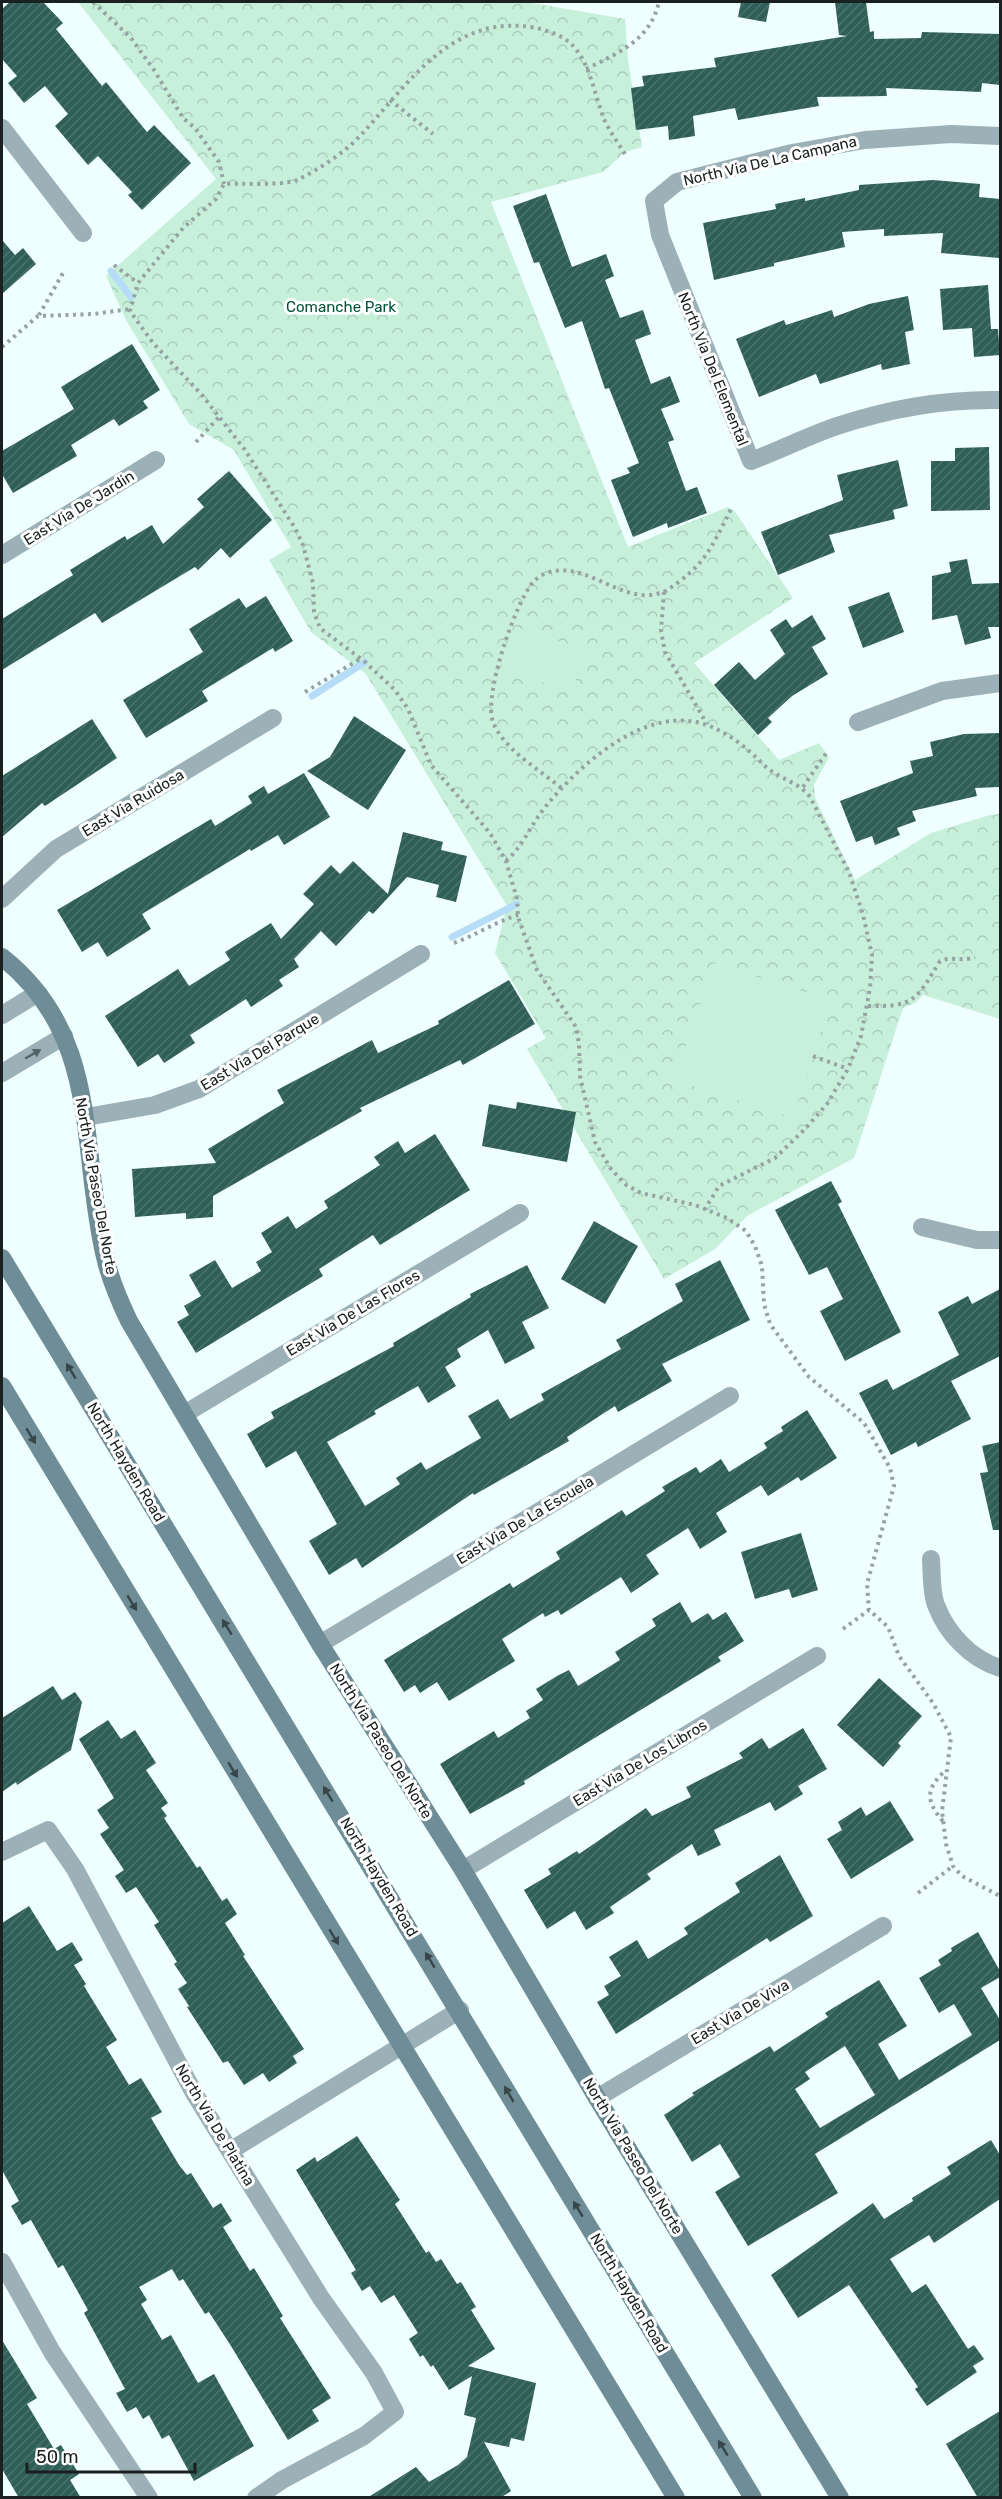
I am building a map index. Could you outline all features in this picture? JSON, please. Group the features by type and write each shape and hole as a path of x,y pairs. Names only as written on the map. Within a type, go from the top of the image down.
{"main road":[{"name":"North Via Paseo Del Norte","path":"2,957 38,993 64,1036 76,1070 86,1117 104,1255 114,1289 129,1321 186,1413 320,1644 463,1870 597,2098 840,2498"},
{"name":"North Hayden Road","path":"2,1258 460,2010 753,2498"},
{"path":"2,1386 676,2498"}],"street":[{"path":"2,128 83,233"},
{"name":"North Via De La Campana","path":"654,201 677,182 792,153 865,140 951,134 1000,136"},
{"name":"North Via Del Elemental","path":"654,201 660,236 751,461 835,426 877,414 977,400 1000,400"},
{"name":"East Via De Jardin","path":"2,555 156,460"},
{"path":"858,722 942,691 1000,682"},
{"name":"East Via Ruidosa","path":"2,899 57,849 273,718"},
{"name":"East Via Del Parque","path":"86,1117 155,1105 199,1089 421,954"},
{"path":"2,1015 38,993"},
{"path":"2,1072 64,1036"},
{"name":"East Via De Las Flores","path":"186,1413 520,1213"},
{"path":"922,1227 977,1240 1000,1240"},
{"name":"East Via De La Escuela","path":"320,1644 730,1396"},
{"path":"931,1559 935,1604 946,1626 968,1652 1000,1668"},
{"name":"East Via De Los Libros","path":"463,1870 817,1656"},
{"name":"North Via De Platina","path":"2,1852 48,1830 75,1869 194,2093 321,2298 374,2373 395,2412 364,2436 282,2480 256,2498"},
{"name":"East Via De Viva","path":"597,2098 883,1926"},
{"path":"230,2151 460,2010"},
{"path":"2,2262 52,2352 149,2498"}],"path":[{"path":"93,2 131,38 154,70 183,118 195,128 219,162 224,184 216,199 183,228 138,284 130,309"},
{"path":"586,69 635,43 648,30 659,2"},
{"path":"224,184 294,181 317,169 358,138 407,80 448,47 478,30 506,25 534,27 568,41 583,59 607,126 625,154"},
{"path":"390,100 433,134"},
{"path":"114,265 138,284"},
{"path":"2,347 38,316 63,273"},
{"path":"38,316 94,314 130,309"},
{"path":"130,309 153,343 245,450 299,537 314,583 314,612 320,628 395,690 408,709 431,765 490,833 506,861 517,899 518,915 537,970 576,1027 580,1076 594,1142 611,1169 626,1185 641,1193 705,1209 727,1218 746,1231 755,1246 762,1266 764,1304 770,1324 809,1377 864,1423 890,1468 894,1486 867,1584 869,1610 888,1627 899,1656 933,1703 951,1737 943,1794 943,1821 946,1844 953,1866 962,1876 1000,1896"},
{"path":"196,442 219,417"},
{"path":"561,788 506,744 491,714 492,689 523,598 535,581 555,571 574,573 640,595 664,592 684,580 701,564 732,507"},
{"path":"664,592 661,631 665,651 708,726"},
{"path":"305,692 360,659"},
{"path":"506,861 520,849 530,828 561,788 586,765 645,728 664,722 683,721 708,726 748,749 782,778 803,787 849,872 863,915 872,955 868,1006 861,1036 848,1069 827,1104 775,1158 719,1186 705,1209"},
{"path":"803,787 827,752"},
{"path":"454,943 498,921 518,915"},
{"path":"868,1006 904,1004 914,999 940,961 946,958 963,962 975,957"},
{"path":"813,1056 848,1069"},
{"path":"843,1629 869,1610"},
{"path":"943,1821 936,1813 930,1792 933,1781 948,1769"},
{"path":"918,1893 953,1866"}],"green space":[{"name":"Comanche Park","path":"78,2 526,2 625,19 628,60 642,147 625,152 603,172 491,202 628,547 728,507 734,510 793,598 694,663 779,760 819,743 829,757 814,785 815,798 855,880 931,833 1000,814 1000,1019 923,995 915,1003 903,1008 854,1158 747,1216 715,1249 664,1279 527,1049 546,1038 495,953 507,906 366,674 311,632 269,560 291,547 234,450 189,424 126,320 106,276 216,179"},
{"path":"515,627 586,650 572,692 501,669"},
{"path":"713,963 831,1000 793,1118 675,1080"}],"building":[{"path":"10,2 43,2 63,23 56,29 102,86 106,82 147,132 154,125 191,163 142,210 128,195 132,192 98,156 88,165 55,126 68,114 45,86 24,103 8,83 17,76 2,59 2,9"},
{"path":"741,2 770,2 766,22 738,17"},
{"path":"835,2 866,2 870,32 874,31 874,39 921,38 922,32 1000,34 1000,85 982,83 981,92 886,88 887,96 817,97 819,106 738,120 735,108 693,116 695,136 669,140 668,126 636,130 631,88 644,86 642,76 716,67 714,58 847,36 839,35"},
{"path":"933,180 980,184 979,197 1000,199 999,258 941,253 943,233 884,236 884,229 842,232 845,247 774,263 774,266 714,280 703,223 776,209 775,204 805,198 805,201 859,190 859,185"},
{"path":"546,194 572,267 606,254 614,276 605,280 620,318 643,310 651,334 635,340 651,384 670,376 680,402 661,409 674,440 668,442 686,491 697,487 707,513 668,528 667,523 633,537 611,480 630,473 627,468 639,463 609,388 605,389 582,321 565,328 539,262 534,263 513,206"},
{"path":"2,240 15,255 23,248 36,264 2,294"},
{"path":"988,285 991,329 998,329 1000,355 974,357 972,328 943,330 940,289"},
{"path":"908,296 914,330 905,332 910,364 882,370 881,364 820,384 816,374 759,397 736,339 784,320 786,325 832,310 834,317 869,304"},
{"path":"132,344 160,390 143,401 148,408 119,426 114,419 71,445 77,456 13,493 2,474 2,451 74,409 61,387"},
{"path":"989,447 990,510 931,511 931,461 955,461 955,448"},
{"path":"898,460 908,506 893,510 895,519 829,535 835,552 778,575 761,532 843,500 837,475"},
{"path":"229,471 272,520 230,558 221,548 198,570 195,567 102,623 95,613 2,670 2,619 73,575 70,570 125,536 127,540 152,525 163,544 204,507 197,499"},
{"path":"967,559 972,584 1000,583 1000,627 988,627 991,638 965,645 957,615 932,620 932,576 951,572 949,562"},
{"path":"889,592 904,632 863,648 848,607"},
{"path":"266,596 293,641 275,652 273,648 202,691 208,701 146,738 123,700 203,652 189,629 239,598 246,608"},
{"path":"812,615 826,639 812,647 828,674 792,696 768,718 772,722 758,735 714,685 739,662 755,680 785,654 770,630 786,619 792,628"},
{"path":"354,716 406,750 368,810 307,771 330,757"},
{"path":"92,719 117,758 45,806 42,803 2,837 2,776"},
{"path":"1000,733 1000,787 975,788 977,796 912,811 916,821 897,828 900,835 875,845 872,836 856,842 840,801 913,773 910,761 933,756 930,742 964,734"},
{"path":"304,773 330,817 284,845 278,835 251,851 250,849 142,914 151,929 107,957 98,942 82,952 57,910 211,819 215,826 252,803 248,796 264,786 268,794"},
{"path":"403,832 443,842 441,850 467,856 456,902 436,897 439,885 407,877 373,914 369,911 336,946 321,931 294,959 299,967 279,980 283,986 251,1007 246,999 190,1035 195,1043 164,1063 158,1054 138,1067 105,1016 178,969 189,986 230,960 225,952 271,923 281,939 314,904 303,894 331,865 340,874 353,861 388,894"},
{"path":"509,980 535,1024 463,1065 460,1060 360,1108 362,1111 213,1196 213,1217 186,1219 186,1213 135,1217 132,1169 216,1163 208,1149 284,1103 277,1090 372,1040 378,1053 439,1024 438,1021"},
{"path":"517,1102 576,1112 567,1162 482,1146 489,1104 516,1109"},
{"path":"435,1134 470,1190 380,1245 373,1235 319,1269 323,1276 196,1353 177,1322 189,1315 184,1306 201,1296 189,1275 215,1260 232,1288 261,1271 256,1262 272,1252 261,1233 288,1216 296,1229 328,1208 324,1201 380,1165 374,1157 398,1141 405,1153"},
{"path":"831,1181 842,1202 838,1204 901,1332 845,1361 820,1311 843,1299 827,1267 809,1275 775,1210"},
{"path":"594,1221 638,1246 605,1304 561,1279"},
{"path":"720,1260 750,1320 662,1364 672,1381 618,1412 615,1406 567,1437 569,1441 474,1495 473,1493 362,1568 356,1558 329,1575 309,1541 337,1524 296,1451 266,1468 247,1434 274,1418 271,1412 394,1346 393,1343 471,1297 470,1294 527,1265 549,1308 522,1322 535,1348 505,1364 488,1330 457,1349 461,1357 445,1367 456,1386 428,1403 418,1386 374,1411 376,1414 327,1442 365,1506 400,1484 396,1478 421,1462 426,1470 481,1438 468,1416 498,1399 510,1419 544,1400 541,1394 621,1349 616,1340 683,1301 675,1284"},
{"path":"1000,1289 1000,1356 951,1381 971,1419 918,1447 916,1442 891,1455 859,1393 887,1379 893,1390 959,1355 938,1312 968,1296 972,1304"},
{"path":"807,1410 837,1458 801,1481 798,1477 768,1496 761,1485 716,1513 727,1532 700,1549 688,1528 646,1555 659,1574 631,1593 621,1577 561,1615 558,1610 545,1617 543,1613 502,1639 515,1661 449,1701 437,1682 420,1693 415,1685 404,1692 384,1660 510,1583 513,1588 560,1559 556,1552 622,1510 626,1516 665,1491 662,1487 696,1467 700,1473 721,1459 729,1472 767,1448 764,1443 783,1431 781,1427"},
{"path":"1000,1442 1000,1530 993,1530 980,1473 988,1472 982,1446"},
{"path":"801,1533 818,1590 792,1598 789,1589 755,1599 741,1552"},
{"path":"680,1602 692,1623 708,1613 713,1620 726,1612 744,1641 718,1657 721,1661 524,1781 525,1784 470,1814 440,1764 494,1731 498,1738 530,1718 526,1711 543,1700 536,1689 557,1676 569,1670 578,1686 620,1660 615,1652 656,1626 652,1619"},
{"path":"879,1678 922,1716 898,1743 901,1746 883,1767 837,1725"},
{"path":"53,1686 62,1700 75,1692 82,1702 71,1750 17,1785 16,1782 2,1792 2,1718"},
{"path":"108,1720 121,1739 135,1730 156,1763 146,1770 168,1803 161,1808 167,1816 164,1818 197,1868 200,1866 222,1901 227,1898 237,1914 225,1923 245,1955 243,1956 304,2049 293,2056 297,2063 269,2082 263,2073 244,2085 228,2061 223,2063 178,1989 187,1983 174,1964 177,1962 154,1925 159,1922 136,1887 126,1893 115,1876 124,1870 100,1834 109,1828 97,1810 114,1798 79,1739"},
{"path":"803,1728 827,1769 798,1786 803,1794 775,1811 770,1802 714,1830 721,1845 698,1856 692,1844 647,1874 651,1879 610,1907 614,1913 586,1930 575,1911 547,1929 524,1890 551,1874 548,1869 577,1851 579,1854 646,1808 652,1816 691,1797 686,1787 743,1758 739,1753 762,1738 769,1749"},
{"path":"890,1801 914,1840 851,1879 827,1839 842,1830 838,1822 861,1807 866,1816"},
{"path":"780,1855 813,1916 770,1942 767,1938 616,2034 597,2002 609,1995 604,1986 621,1976 609,1957 637,1940 648,1959 688,1934 684,1928 740,1892 735,1883"},
{"path":"29,1906 57,1951 72,1942 83,1960 74,1965 117,2040 106,2047 129,2085 141,2078 162,2112 151,2118 179,2165 187,2175 191,2173 213,2208 221,2203 232,2221 223,2227 250,2271 254,2268 283,2316 280,2318 331,2398 312,2410 319,2421 288,2440 209,2312 205,2314 183,2279 179,2281 172,2269 139,2287 147,2300 141,2304 162,2340 171,2335 198,2383 214,2374 254,2446 194,2481 169,2435 162,2439 149,2415 143,2419 136,2407 127,2412 116,2393 125,2389 84,2313 88,2310 63,2265 58,2268 31,2220 22,2225 11,2206 19,2201 2,2170 2,1923"},
{"path":"978,1932 1000,1971 1000,1977 981,1988 1000,2020 1000,2040 815,2154 838,2193 748,2246 715,2192 740,2177 720,2144 692,2162 664,2115 694,2095 692,2093 770,2046 774,2052 828,2017 825,2013 879,1980 907,2026 878,2044 899,2080 972,2035 954,2004 939,2013 919,1978 941,1965 938,1960 952,1951 951,1948","holes":["845,2046 875,2095 820,2128 795,2089 810,2079 805,2072"]},
{"path":"357,2136 400,2200 395,2204 426,2253 429,2251 436,2262 441,2259 457,2284 461,2282 476,2307 471,2310 495,2349 468,2366 536,2383 524,2441 511,2438 509,2447 484,2442 511,2491 500,2498 367,2498 416,2467 429,2482 458,2465 467,2457 476,2418 464,2415 472,2376 449,2390 433,2365 431,2367 423,2355 420,2357 409,2339 418,2333 394,2295 381,2303 370,2286 362,2291 351,2273 356,2270 296,2170 315,2157 317,2162"},
{"path":"991,2140 1000,2155 1000,2199 934,2243 929,2235 890,2259 912,2293 926,2284 968,2349 974,2345 984,2359 973,2366 977,2372 927,2406 915,2389 918,2387 849,2285 798,2318 771,2275 873,2203 884,2219 913,2201 912,2198 951,2174 947,2167"},
{"path":"2,2340 37,2398 27,2404 54,2449 61,2445 79,2474 70,2480 81,2498 19,2498 2,2469"},
{"path":"1000,2411 1000,2498 978,2498 946,2444"}],"waterway":[{"path":"111,271 131,297"},
{"path":"312,696 365,662"},
{"path":"452,937 517,904"}]}
